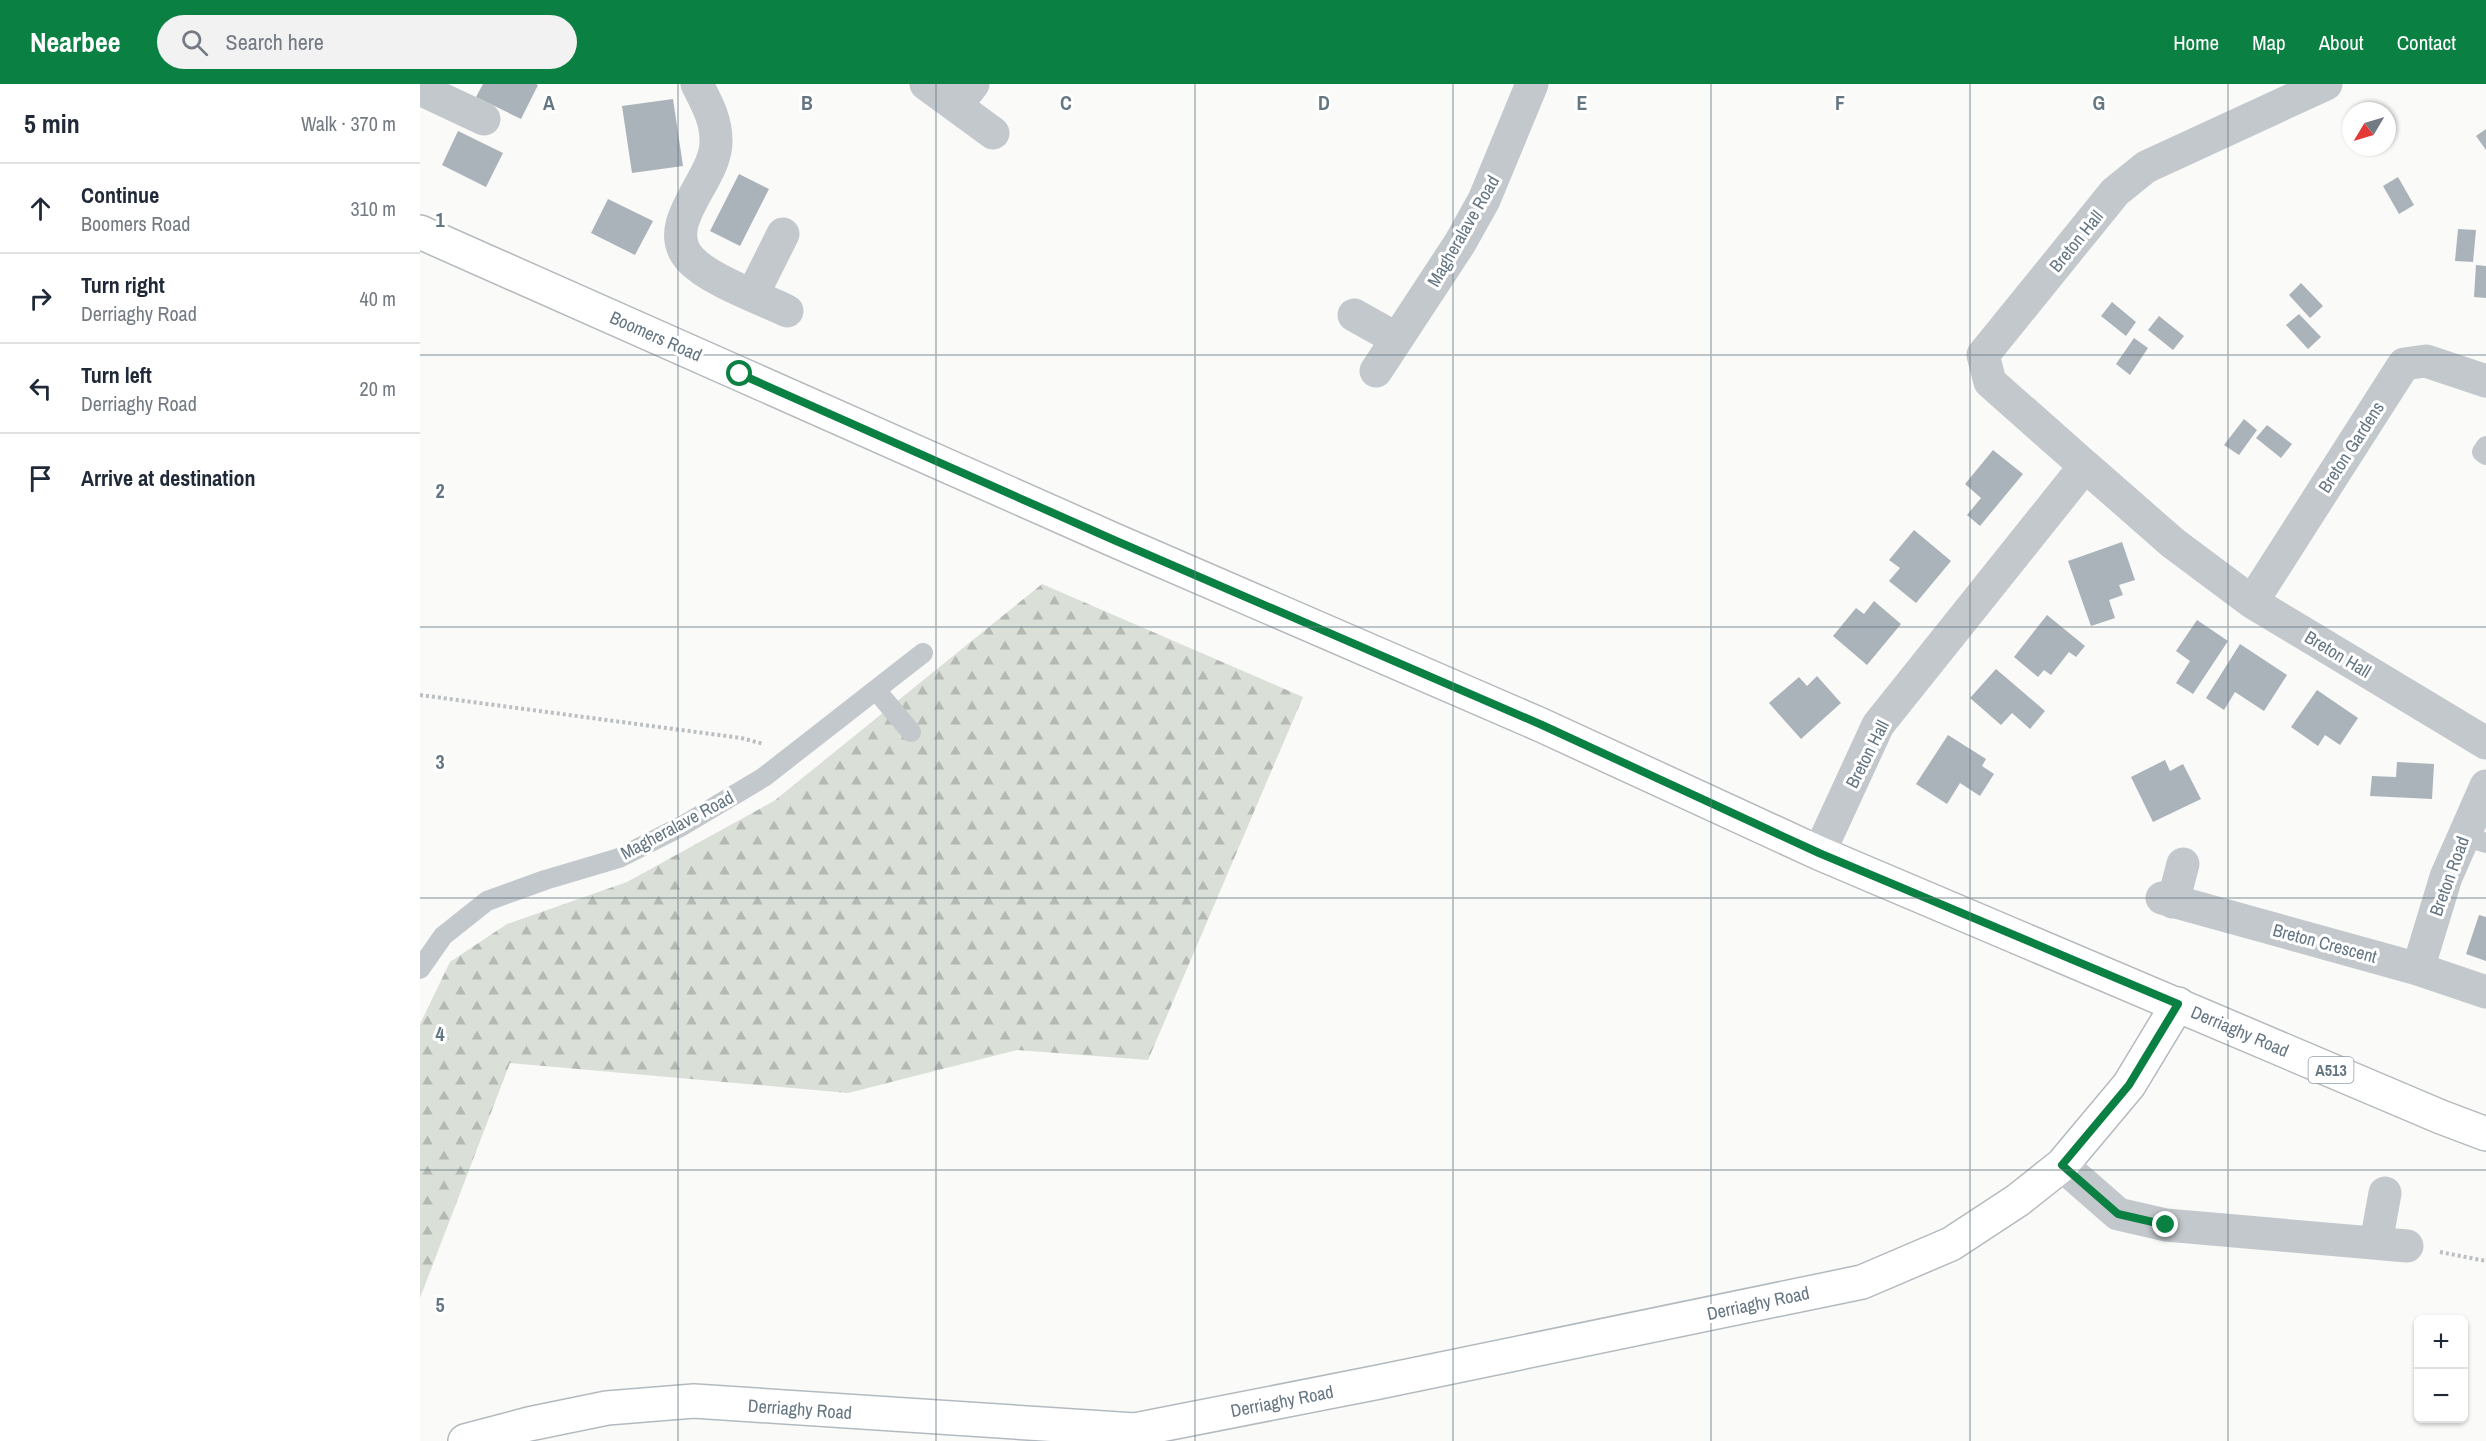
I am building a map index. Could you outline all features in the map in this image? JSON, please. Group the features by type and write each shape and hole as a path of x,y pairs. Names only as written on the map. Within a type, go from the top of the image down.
{"main road":[{"name":"Boomers Road","path":"420,232 1103,536 1542,725 1819,853 2178,1004"},
{"name":"Derriaghy Road","path":"465,1441 529,1424 608,1408 694,1401 1135,1430 1862,1282 1951,1244 2019,1200 2062,1165 2129,1085 2178,1004 2440,1118 2486,1134"}],"street":[{"path":"697,84 710,109 717,142 707,172 681,224 680,244 690,259 707,273 787,311"},
{"path":"926,84 965,95 993,133"},
{"name":"Magheralave Road","path":"1376,371 1460,243 1485,200 1532,84"},
{"name":"Breton Hall","path":"2326,84 2146,167 2115,192 1983,355 1990,382 2173,543 2252,602 2486,743"},
{"path":"435,99 484,119"},
{"path":"753,294 783,234"},
{"path":"1354,315 1397,339"},
{"name":"Breton Gardens","path":"2252,602 2404,364 2426,361 2486,381"},
{"name":"Breton Hall","path":"1819,853 1878,725 2085,466"},
{"name":"Breton Road","path":"2418,969 2446,877 2474,839 2486,786"},
{"name":"Breton Crescent","path":"2183,864 2167,900 2418,969 2486,992"},
{"path":"2062,1165 2118,1214 2166,1225 2391,1244 2385,1193"}],"lane":[{"path":"2486,446 2482,452 2486,455"},
{"name":"Magheralave Road","path":"420,969 443,936 487,901 545,880 619,858 702,814 764,777 923,653"},
{"path":"876,690 910,732"}],"path":[{"path":"420,695 741,738 797,752"},
{"path":"2391,1244 2486,1261"}],"green space":[{"path":"1042,584 1303,697 1148,1060 1017,1050 848,1093 510,1063 420,1298 420,1024 450,962 507,924 627,882 774,801"}],"building":[{"path":"483,84 538,85 521,119 476,97"},
{"path":"673,99 683,166 632,173 622,106"},
{"path":"2486,129 2486,150 2476,136"},
{"path":"458,131 503,153 486,187 442,165"},
{"path":"739,174 769,189 740,246 710,231"},
{"path":"2398,177 2414,205 2399,214 2383,186"},
{"path":"608,199 653,221 635,255 591,233"},
{"path":"2458,229 2476,230 2473,262 2455,261"},
{"path":"2476,265 2486,266 2486,298 2474,297"},
{"path":"2301,283 2323,306 2310,318 2289,295"},
{"path":"2112,302 2136,322 2126,336 2101,316"},
{"path":"2299,314 2321,337 2308,349 2286,325"},
{"path":"2159,316 2184,336 2173,350 2148,330"},
{"path":"2134,338 2148,348 2130,375 2116,364"},
{"path":"2244,419 2257,430 2239,455 2224,445"},
{"path":"2267,425 2292,444 2281,458 2256,438"},
{"path":"1993,450 2023,474 1980,526 1967,515 1981,498 1965,484"},
{"path":"1914,530 1951,561 1916,603 1889,581 1900,568 1889,560"},
{"path":"2122,542 2135,580 2119,585 2123,595 2109,600 2115,618 2091,626 2068,561"},
{"path":"1874,601 1901,624 1867,665 1833,636 1856,608 1864,614"},
{"path":"2047,615 2085,646 2076,657 2069,652 2051,675 2044,670 2038,677 2014,657"},
{"path":"2197,620 2228,641 2193,694 2176,683 2190,661 2176,651"},
{"path":"2240,644 2287,675 2264,711 2235,692 2224,710 2206,698"},
{"path":"1996,669 2045,711 2030,729 2012,713 2001,725 1970,698"},
{"path":"1817,676 1841,703 1801,739 1769,703 1799,677 1807,686"},
{"path":"2317,690 2358,718 2340,745 2325,735 2318,746 2291,727"},
{"path":"1948,735 1986,759 1982,766 1994,774 1980,796 1960,783 1947,804 1916,784"},
{"path":"2165,760 2170,771 2183,764 2201,799 2153,822 2131,777"},
{"path":"2397,762 2434,764 2432,799 2370,796 2372,776 2396,777"},
{"path":"2479,915 2486,917 2486,961 2466,954"}],"route":[{"path":"740,374 1114,540 1542,725 1725,807 1819,853 2178,1004 2129,1085 2062,1165 2074,1178 2118,1214 2166,1225"}]}
